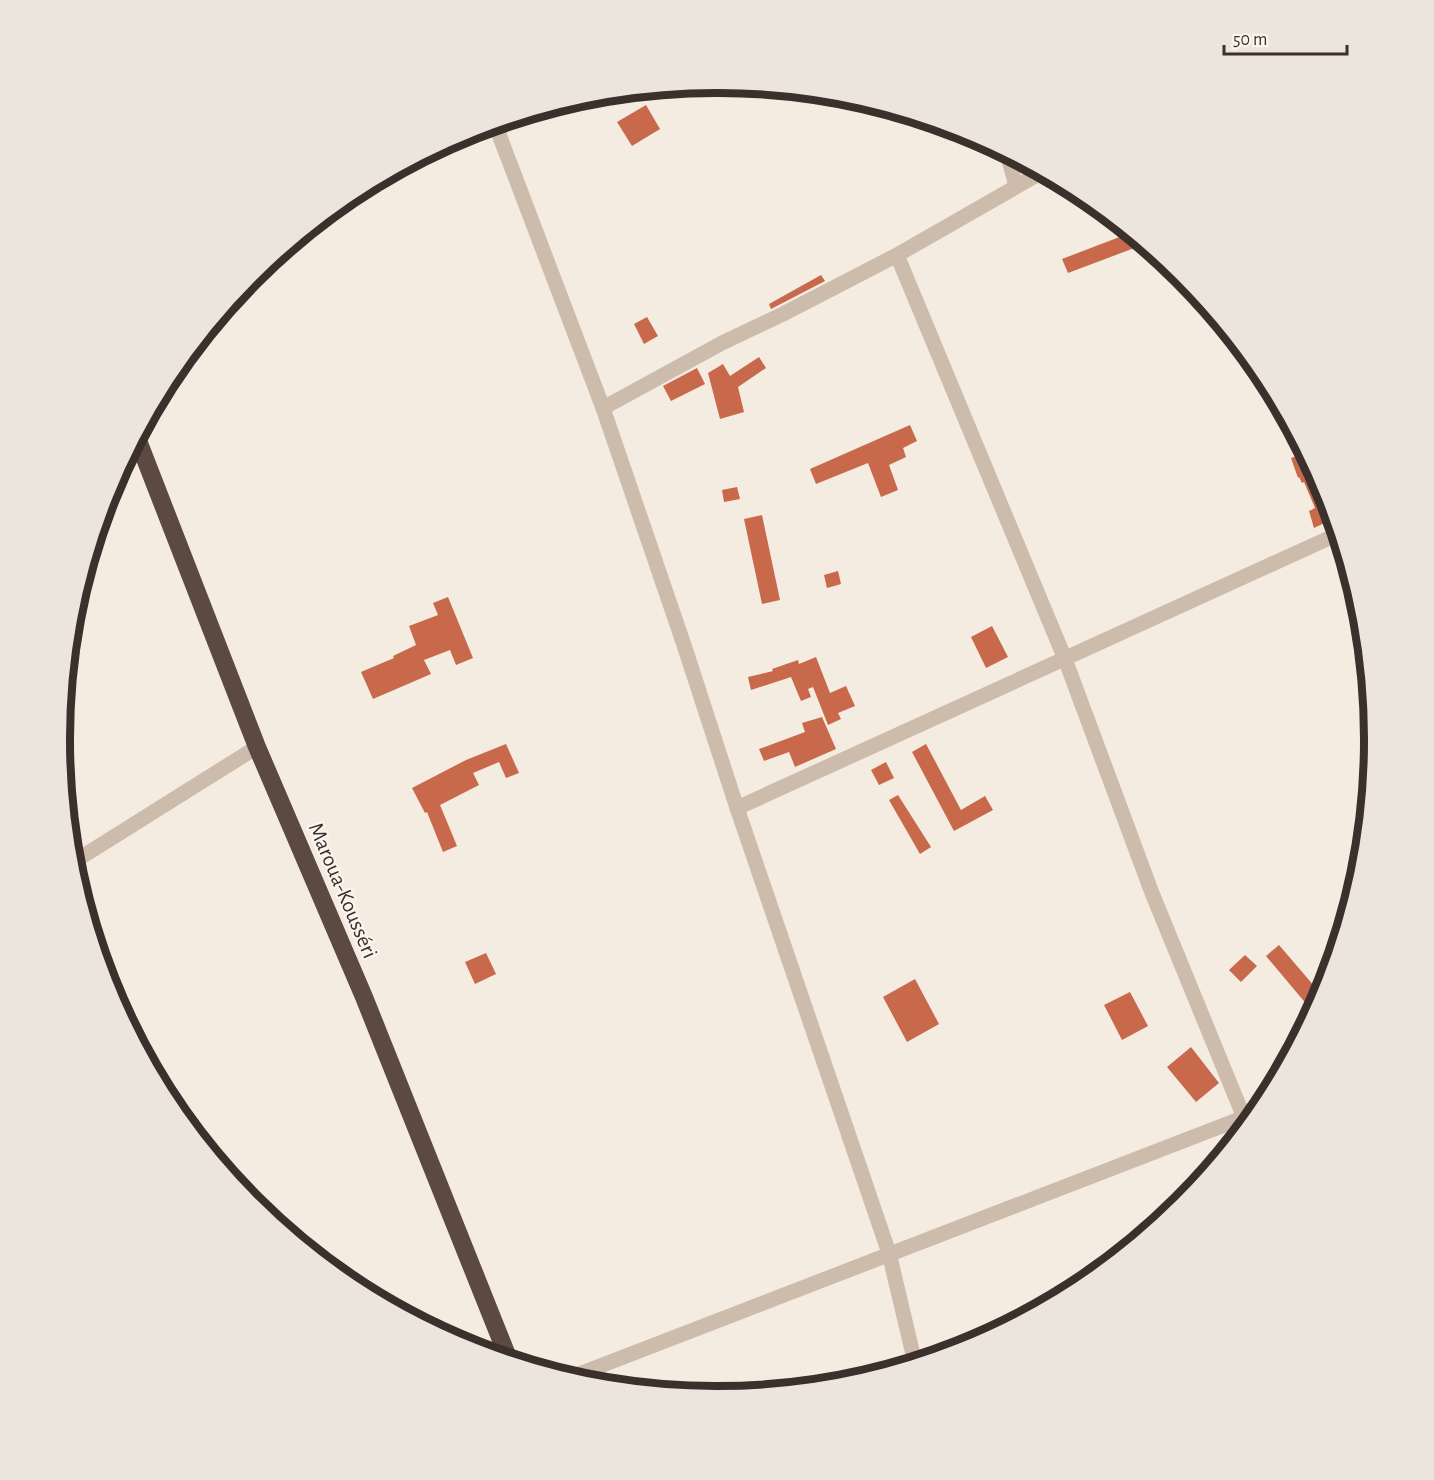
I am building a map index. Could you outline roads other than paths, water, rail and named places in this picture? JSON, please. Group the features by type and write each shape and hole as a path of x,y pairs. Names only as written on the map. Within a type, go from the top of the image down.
{"highway":[{"name":"Maroua-Kousséri","path":"141,447 257,747 364,997 505,1351"}],"street":[{"path":"498,132 603,408 889,1253 913,1355"},
{"path":"1010,164 1016,186"},
{"path":"603,408 722,343 897,255 1034,177"},
{"path":"897,255 1065,659 1152,892 1246,1111"},
{"path":"737,808 1331,537"},
{"path":"82,858 257,747"},
{"path":"584,1372 889,1253 1239,1122"}]}
